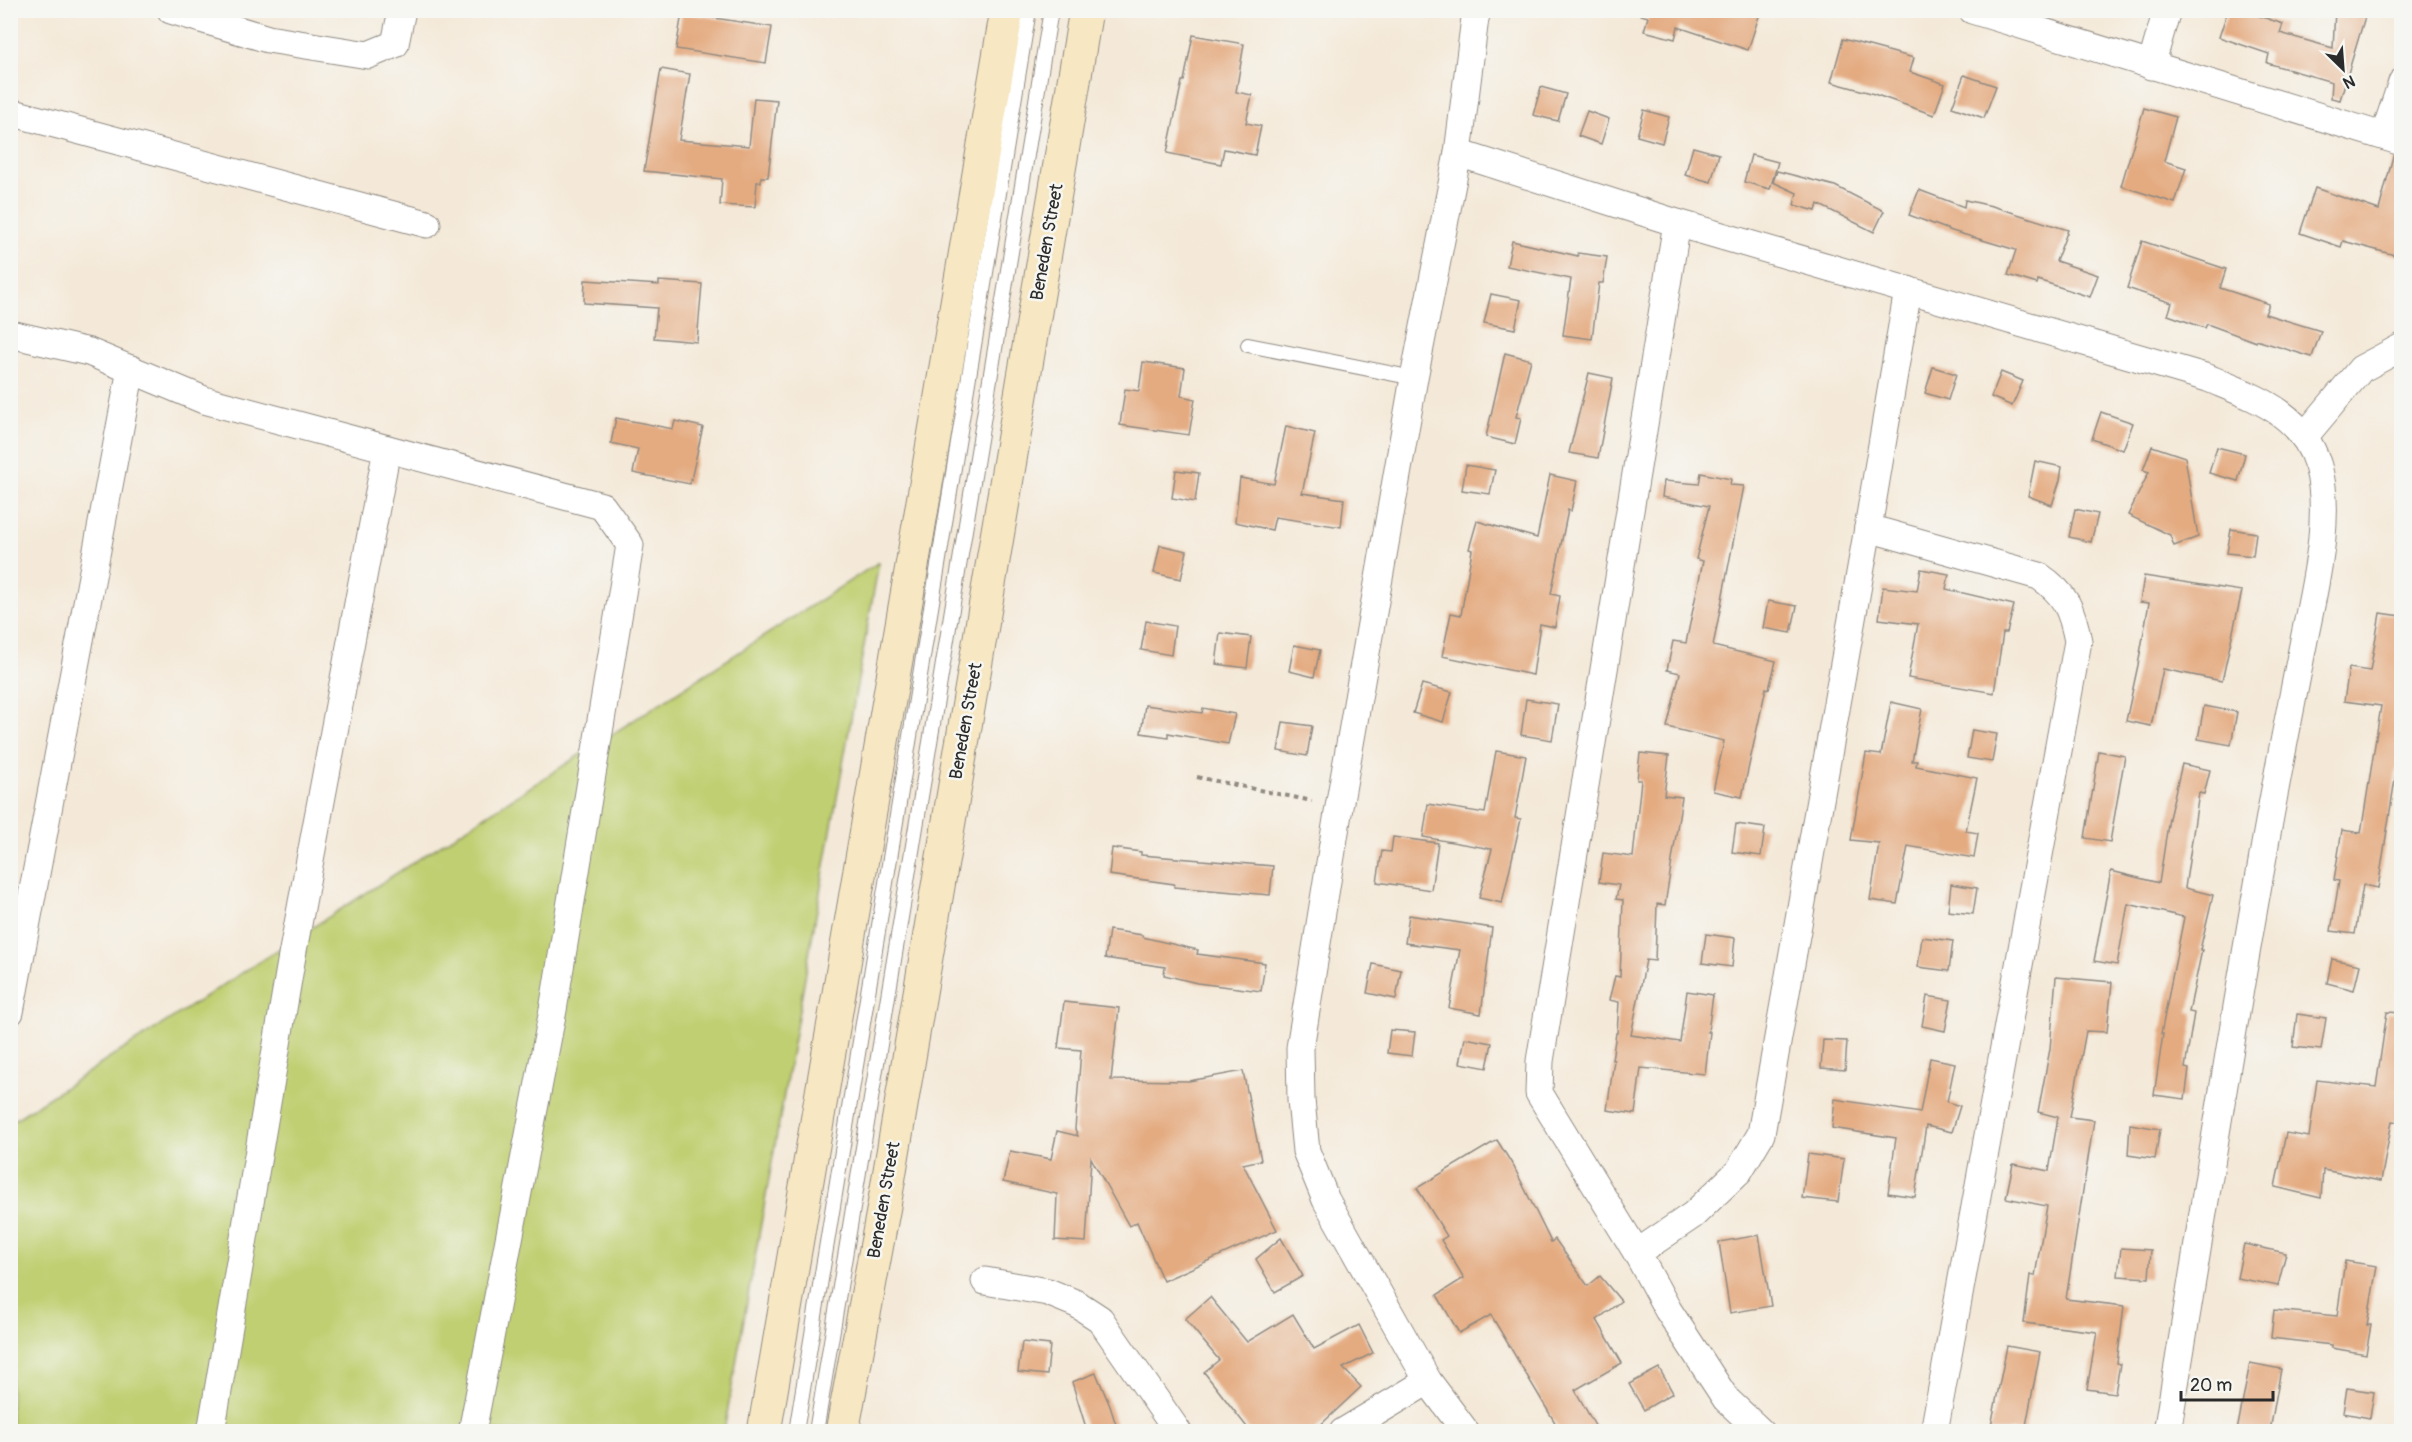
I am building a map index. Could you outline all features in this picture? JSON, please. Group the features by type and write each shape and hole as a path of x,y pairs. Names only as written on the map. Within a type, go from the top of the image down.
{"main road":[{"path":"764,1431 1007,10"},
{"name":"Beneden Street","path":"842,1431 884,1206 1086,10"}],"street":[{"path":"171,10 268,39 368,55 395,44 402,10"},
{"path":"1972,10 2393,139 2402,82"},
{"path":"2151,66 2167,10"},
{"path":"1466,1431 1428,1382 1326,1200 1306,1151 1300,1100 1300,1048 1339,807 1414,378 1458,153 1469,13"},
{"path":"10,112 427,224"},
{"path":"1458,153 1677,223 2208,378 2270,405 2287,417 2304,436 2312,450 2319,469 2324,507 2318,566 2262,861 2167,1431"},
{"path":"1677,223 1540,1060 1539,1093 1637,1253 1668,1310 1726,1399 1761,1431"},
{"path":"1637,1253 1694,1215 1739,1171 1761,1134 1908,290"},
{"path":"10,334 89,352 204,399 602,506 630,545 553,1010 472,1431"},
{"path":"2304,436 2361,369 2402,347"},
{"path":"10,1012 130,369"},
{"path":"211,1431 292,956 387,449"},
{"path":"1868,528 2039,576 2057,588 2073,614 2078,641 1934,1431"},
{"path":"985,1281 1048,1292 1077,1304 1100,1319 1178,1431"},
{"path":"1343,1431 1428,1382"}],"lane":[{"path":"796,1431 1029,10"},
{"path":"816,1431 1052,10"},
{"path":"1248,345 1414,378"}],"path":[{"path":"1197,777 1339,807"}],"green space":[{"path":"879,562 724,1431 11,1432 11,1122"}],"building":[{"path":"1642,10 1761,10 1748,50 1678,27 1675,39 1644,31 1648,17 1641,15"},
{"path":"2228,10 2242,10 2283,24 2280,33 2333,48 2335,10 2367,10 2340,100 2331,98 2332,82 2267,63 2269,54 2219,37"},
{"path":"682,13 772,27 766,63 676,49"},
{"path":"1193,35 1244,44 1236,92 1252,95 1246,123 1261,126 1255,155 1224,149 1221,164 1167,153"},
{"path":"1843,39 1914,58 1910,72 1945,84 1934,115 1831,82"},
{"path":"661,69 690,74 679,140 749,146 754,98 777,100 768,177 761,177 761,182 757,182 755,207 720,205 722,179 644,171"},
{"path":"1964,75 1996,86 1984,118 1952,107"},
{"path":"1541,87 1566,94 1558,121 1533,115"},
{"path":"2144,108 2176,117 2164,161 2186,168 2175,203 2121,186"},
{"path":"1644,110 1669,117 1662,143 1637,136"},
{"path":"1587,111 1609,119 1601,144 1578,136"},
{"path":"1693,147 1719,154 1711,182 1685,175"},
{"path":"1751,155 1778,162 1770,189 1744,182"},
{"path":"2393,156 2402,157 2402,257 2343,241 2341,247 2300,233 2315,188 2379,210"},
{"path":"1777,171 1835,186 1884,211 1874,232 1818,204 1816,211 1794,205 1797,193 1773,182"},
{"path":"1919,190 1964,207 1965,200 2068,230 2056,261 2098,275 2090,297 2038,280 2037,284 2008,275 2016,250 1952,231 1909,215"},
{"path":"1512,241 1578,256 1578,253 1607,257 1603,283 1599,283 1592,339 1563,335 1571,279 1507,266"},
{"path":"2142,241 2226,269 2220,288 2269,304 2265,314 2321,331 2312,357 2256,340 2256,342 2207,324 2205,328 2168,315 2172,303 2127,288"},
{"path":"585,280 659,285 659,281 702,284 697,342 654,338 657,308 584,303"},
{"path":"1491,294 1521,300 1515,329 1484,323"},
{"path":"1505,353 1531,360 1516,417 1521,418 1515,444 1486,437"},
{"path":"1143,362 1185,368 1181,396 1195,399 1189,435 1120,425 1125,389 1139,391"},
{"path":"1933,367 1956,374 1948,400 1925,393"},
{"path":"2001,372 2023,381 2012,406 1991,397"},
{"path":"1589,373 1613,378 1598,458 1569,453"},
{"path":"2101,412 2133,423 2123,450 2092,439"},
{"path":"616,418 673,429 675,421 703,427 690,484 633,473 638,449 611,443"},
{"path":"1286,426 1315,433 1302,493 1344,499 1341,527 1275,517 1272,530 1235,522 1240,478 1274,484"},
{"path":"2152,446 2185,457 2198,537 2174,546 2170,535 2128,515 2149,472 2143,470"},
{"path":"2217,447 2245,454 2238,481 2209,473"},
{"path":"2035,461 2062,467 2052,505 2028,496"},
{"path":"1466,465 1495,470 1490,494 1462,490"},
{"path":"1176,470 1199,473 1195,502 1172,498"},
{"path":"1701,473 1731,479 1730,485 1744,486 1713,646 1776,661 1769,689 1766,688 1742,797 1713,791 1724,741 1667,727 1680,673 1667,670 1673,641 1686,643 1703,561 1696,559 1709,506 1662,497 1664,481 1699,484"},
{"path":"1550,475 1577,481 1571,511 1568,510 1551,594 1560,596 1555,627 1540,624 1533,675 1442,656 1451,613 1461,615 1472,550 1469,549 1477,521 1537,538"},
{"path":"2075,509 2098,514 2091,542 2069,537"},
{"path":"2231,529 2256,533 2253,556 2227,553"},
{"path":"1160,545 1187,551 1181,579 1154,573"},
{"path":"1921,569 1949,574 1946,589 2014,605 2007,633 2003,633 1994,693 1908,678 1918,624 1879,619 1883,587 1917,591"},
{"path":"2144,576 2242,591 2222,681 2163,669 2151,726 2126,721 2149,603 2140,602"},
{"path":"1768,601 1797,606 1791,633 1763,628"},
{"path":"2380,613 2402,616 2402,734 2378,888 2363,885 2355,934 2331,931 2339,881 2334,880 2342,830 2361,833 2381,706 2344,701 2349,668 2370,671"},
{"path":"1146,621 1175,626 1171,655 1141,650"},
{"path":"1220,633 1251,637 1247,668 1216,664"},
{"path":"1294,645 1320,650 1314,677 1289,671"},
{"path":"1422,684 1452,692 1443,722 1413,713"},
{"path":"1526,699 1558,704 1552,740 1521,735"},
{"path":"1891,702 1922,709 1912,761 1917,761 1916,766 1977,778 1966,831 1978,833 1974,858 1908,846 1897,904 1870,900 1879,843 1851,840 1866,753 1881,755"},
{"path":"1145,705 1202,713 1203,708 1235,714 1228,744 1168,733 1168,737 1141,733"},
{"path":"2204,706 2237,712 2231,745 2198,739"},
{"path":"1283,722 1312,726 1307,756 1278,751"},
{"path":"1972,730 1997,734 1992,762 1967,758"},
{"path":"1496,751 1526,756 1515,818 1521,819 1502,903 1479,898 1492,849 1423,837 1428,804 1485,813"},
{"path":"2099,751 2125,756 2110,842 2085,838"},
{"path":"1640,753 1669,756 1664,795 1682,797 1665,905 1657,904 1655,961 1646,960 1631,1035 1680,1042 1687,991 1713,995 1705,1074 1641,1068 1635,1114 1607,1110 1619,1002 1609,1000 1615,976 1620,977 1623,900 1616,899 1619,885 1599,882 1603,853 1633,857 1641,780 1637,780"},
{"path":"2182,764 2210,770 2204,794 2199,793 2185,888 2213,895 2189,1012 2194,1013 2185,1068 2189,1069 2185,1099 2154,1095 2163,1034 2161,1034 2184,917 2128,904 2117,965 2094,961 2111,871 2159,883 2169,818"},
{"path":"1736,824 1765,828 1761,856 1732,852"},
{"path":"1393,837 1438,843 1431,890 1377,882 1382,851 1391,852"},
{"path":"1112,848 1141,852 1141,855 1273,866 1270,895 1174,887 1174,884 1109,875"},
{"path":"1951,884 1977,888 1973,914 1948,911"},
{"path":"1409,915 1492,928 1481,1014 1449,1008 1460,950 1405,943"},
{"path":"1109,930 1142,935 1142,937 1198,950 1197,954 1265,963 1261,991 1197,983 1164,975 1165,967 1105,958"},
{"path":"1706,934 1735,938 1732,967 1702,963"},
{"path":"1922,937 1953,941 1949,971 1918,967"},
{"path":"2332,959 2360,965 2354,990 2327,983"},
{"path":"1373,964 1401,970 1396,999 1367,993"},
{"path":"2056,977 2112,982 2107,1032 2086,1031 2070,1117 2094,1120 2066,1299 2124,1306 2117,1363 2120,1364 2115,1393 2087,1389 2097,1332 2024,1323 2030,1275 2035,1276 2047,1206 2006,1198 2013,1164 2049,1171 2058,1117 2038,1112 2050,1049"},
{"path":"1927,996 1951,1000 1945,1031 1922,1026"},
{"path":"1064,1002 1119,1008 1111,1080 1189,1081 1243,1071 1261,1160 1243,1164 1277,1230 1163,1281 1137,1222 1129,1226 1091,1158 1086,1242 1055,1240 1057,1194 1003,1182 1010,1151 1051,1159 1057,1131 1078,1136 1075,1129 1081,1050 1058,1048"},
{"path":"2387,1012 2402,1013 2402,1122 2392,1121 2381,1181 2323,1170 2321,1198 2275,1187 2286,1133 2309,1137 2317,1080 2376,1087"},
{"path":"2297,1014 2326,1018 2321,1050 2293,1047"},
{"path":"1390,1030 1415,1032 1412,1056 1387,1053"},
{"path":"1465,1038 1492,1043 1487,1068 1460,1063"},
{"path":"1823,1040 1847,1041 1845,1070 1821,1068"},
{"path":"1930,1058 1955,1063 1947,1102 1960,1106 1952,1132 1926,1126 1915,1197 1888,1193 1896,1138 1832,1128 1835,1099 1920,1113"},
{"path":"2130,1124 2160,1129 2155,1159 2128,1155"},
{"path":"1497,1140 1514,1167 1551,1242 1555,1239 1588,1286 1600,1276 1621,1301 1597,1320 1622,1363 1575,1390 1598,1431 1560,1431 1491,1315 1459,1333 1437,1295 1464,1278 1441,1240 1447,1236 1417,1188"},
{"path":"1808,1154 1844,1159 1838,1202 1802,1198"},
{"path":"1759,1235 1771,1306 1730,1313 1719,1242"},
{"path":"1281,1238 1303,1276 1275,1292 1256,1259"},
{"path":"2244,1244 2286,1253 2278,1286 2237,1278"},
{"path":"2121,1248 2151,1250 2149,1278 2118,1276"},
{"path":"2345,1261 2377,1266 2367,1325 2371,1325 2366,1354 2332,1348 2332,1345 2271,1338 2274,1310 2337,1316"},
{"path":"1210,1297 1247,1342 1293,1314 1314,1349 1359,1325 1373,1353 1343,1368 1361,1387 1314,1431 1250,1431 1204,1372 1219,1360 1185,1319"},
{"path":"1022,1342 1050,1345 1047,1375 1018,1372"},
{"path":"2007,1346 2040,1352 2025,1431 1990,1431"},
{"path":"2250,1363 2281,1369 2270,1431 2237,1431"},
{"path":"1659,1368 1673,1393 1644,1410 1629,1384"},
{"path":"1096,1373 1118,1431 1087,1431 1072,1382"},
{"path":"2347,1388 2374,1392 2370,1418 2343,1413"}]}
